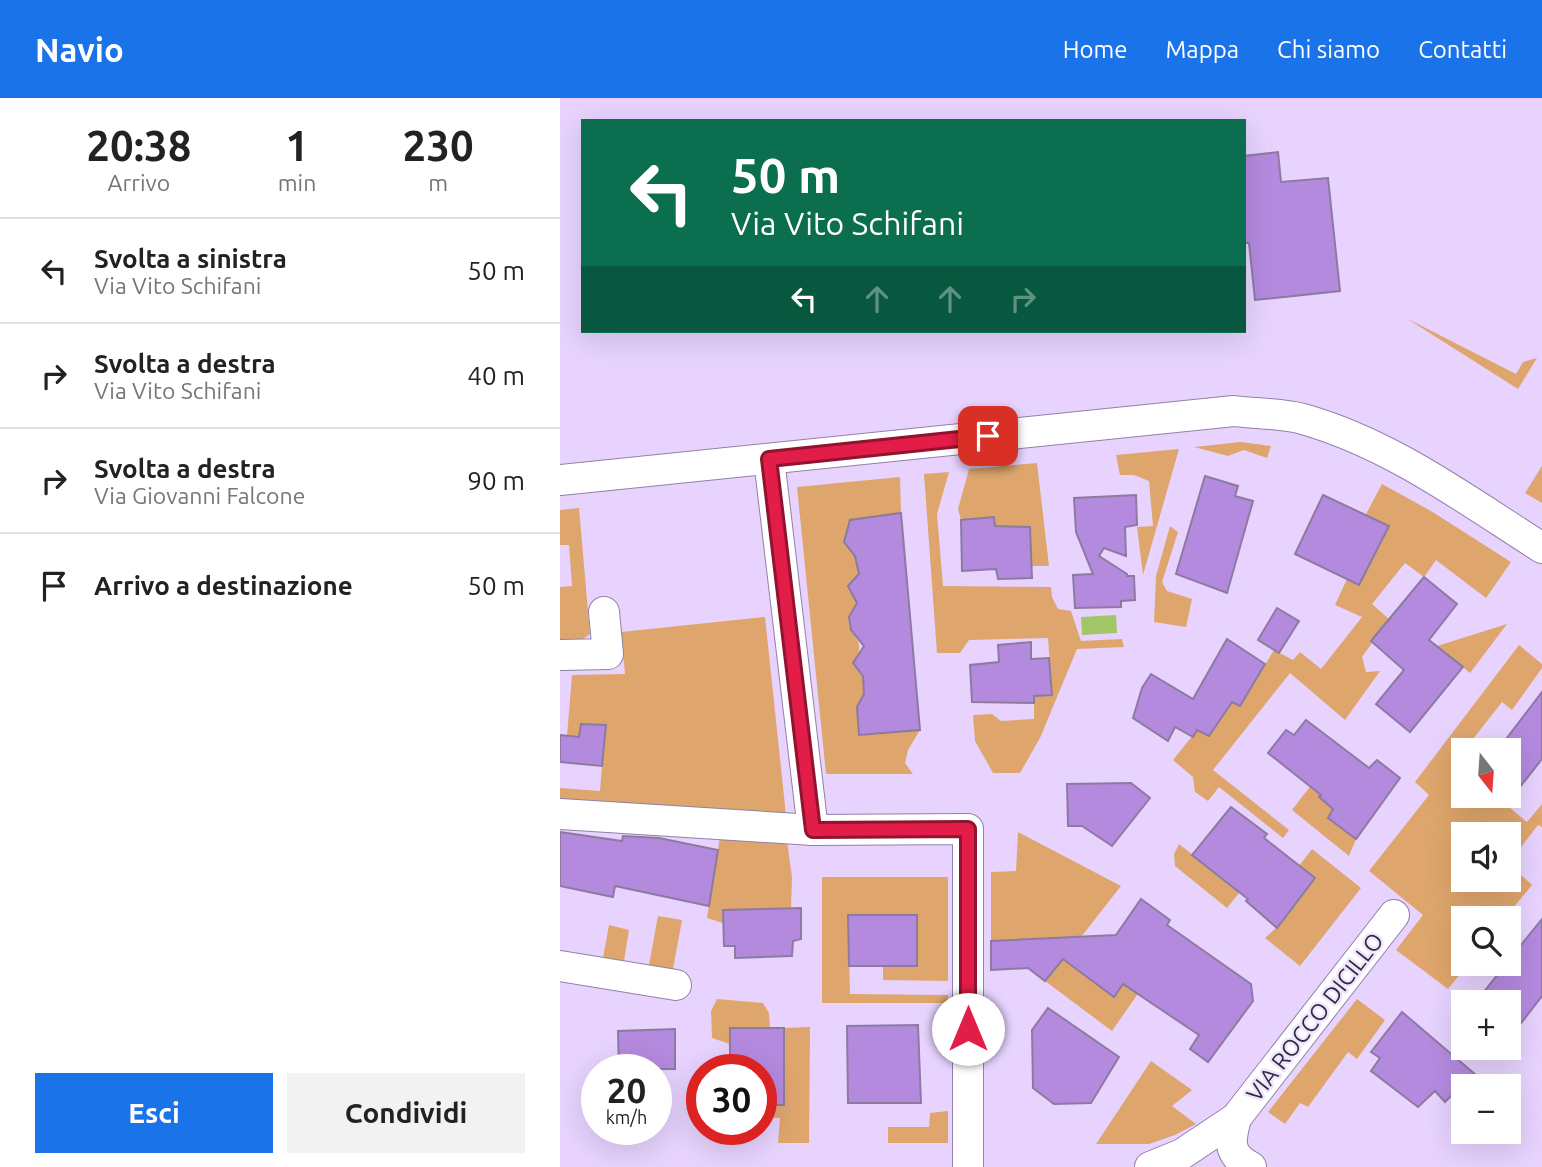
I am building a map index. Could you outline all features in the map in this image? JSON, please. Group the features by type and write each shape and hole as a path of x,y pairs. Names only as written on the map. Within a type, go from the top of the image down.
{"street":[{"path":"560,480 1234,411 1299,418 1346,433 1402,459 1542,548"},
{"path":"769,459 813,830"},
{"path":"560,655 608,654 604,612"},
{"path":"560,814 813,830 968,829 968,1167"},
{"name":"VIA ROCCO DICILLO","path":"1150,1167 1182,1154 1236,1118 1394,915"},
{"path":"560,966 676,985"},
{"path":"1236,1118 1230,1141 1236,1157 1251,1167"}],"shaded area":[{"path":"1406,318 1516,374 1523,362 1537,358 1518,389"},
{"path":"1241,442 1271,446 1267,458 1244,450 1228,456 1194,447"},
{"path":"1179,449 1143,575 1137,527 1153,526 1149,481 1134,475 1120,475 1116,455"},
{"path":"1037,463 1049,566 1031,566 1029,527 995,526 994,518 961,520 958,509 969,469"},
{"path":"1542,466 1542,503 1525,493"},
{"path":"949,472 937,514 943,586 1051,587 1058,609 1071,611 1081,641 1122,639 1124,647 1077,649 1040,738 1020,773 993,773 975,741 973,715 992,714 1001,721 1034,719 1034,696 1052,694 1048,638 969,640 960,653 937,653 924,474"},
{"path":"900,477 901,513 850,520 844,542 855,556 859,574 848,586 857,603 849,619 851,631 859,643 858,655 853,663 863,676 864,694 857,707 859,734 920,730 908,750 905,763 913,774 826,774 797,487"},
{"path":"1382,484 1431,511 1511,562 1486,598 1436,560 1424,577 1405,563 1372,604 1389,619 1362,657 1366,672 1380,671 1345,720 1290,673 1213,770 1289,830 1283,838 1219,787 1208,801 1195,792 1193,777 1173,760 1197,730 1209,736 1232,702 1240,706 1274,650 1293,660 1300,652 1321,669 1362,617 1335,605 1347,579 1359,585 1388,527 1365,516"},
{"path":"579,508 590,634 583,639 560,640 560,587 572,586 569,545 560,545 560,510"},
{"path":"1170,526 1178,532 1162,582 1167,591 1192,599 1186,627 1154,622 1156,576"},
{"path":"1116,615 1117,633 1082,635 1081,617"},
{"path":"765,617 786,815 560,802 560,788 600,791 605,725 582,724 579,736 567,736 572,675 625,674 621,632"},
{"path":"1507,624 1470,673 1437,646"},
{"path":"1519,645 1542,664 1542,668 1512,710 1502,702 1474,738 1451,738 1451,808 1510,808 1527,822 1542,804 1542,827 1538,825 1521,847 1521,822 1451,822 1451,892 1521,892 1521,875 1532,885 1515,906 1451,906 1451,976 1458,976 1448,989 1396,950 1423,915 1369,871 1429,795 1415,782"},
{"path":"1322,771 1334,778 1319,797 1333,809 1328,818 1356,839 1349,856 1292,810"},
{"path":"1018,832 1121,886 1081,937 1087,977 1113,997 1130,975 1144,985 1112,1031 1045,981 1080,937 991,941 991,872 1016,871"},
{"path":"720,837 787,841 792,877 791,908 746,910 746,921 723,923 707,918"},
{"path":"1179,844 1228,883 1240,870 1251,878 1227,908 1175,866 1174,854"},
{"path":"1312,849 1361,888 1300,966 1265,938 1277,927 1314,879 1299,866"},
{"path":"822,877 948,877 948,981 883,980 883,966 917,966 917,915 848,916 850,994 948,995 948,1003 822,1003"},
{"path":"658,916 682,920 673,969 649,965"},
{"path":"609,925 629,930 624,961 603,958"},
{"path":"717,999 763,1003 769,1013 770,1028 730,1028 730,1044 712,1038 711,1011"},
{"path":"1357,999 1385,1020 1357,1059 1348,1052 1308,1107 1300,1103 1285,1124 1268,1112"},
{"path":"810,1027 809,1143 778,1143 780,1118 777,1118 777,1104 784,1104 784,1028"},
{"path":"1151,1061 1192,1090 1172,1106 1196,1124 1149,1144 1096,1144"},
{"path":"948,1111 948,1143 888,1143 888,1127 929,1127 930,1113"}],"building":[{"path":"1278,152 1281,182 1328,178 1340,291 1255,300 1249,243 1246,243 1246,156"},
{"path":"1205,476 1238,486 1235,496 1253,501 1227,593 1176,574"},
{"path":"1136,495 1137,525 1125,527 1126,556 1104,548 1099,556 1127,576 1134,576 1135,600 1121,601 1121,607 1075,608 1073,575 1093,574 1076,532 1074,498"},
{"path":"1323,495 1389,526 1359,585 1295,554"},
{"path":"901,513 920,730 859,735 857,707 864,694 863,676 853,663 864,646 851,630 849,617 857,603 848,586 859,574 855,556 844,542 850,520"},
{"path":"994,517 995,526 1030,527 1032,578 998,579 996,569 962,571 961,520"},
{"path":"1424,577 1457,604 1429,640 1463,667 1410,732 1376,704 1404,670 1371,641"},
{"path":"1277,608 1299,621 1279,653 1258,640"},
{"path":"1227,639 1265,664 1240,706 1232,702 1209,736 1197,730 1193,737 1175,727 1168,741 1133,718 1142,688 1151,674 1193,699"},
{"path":"1031,642 1031,659 1049,658 1052,695 1034,696 1034,703 972,702 970,665 999,662 998,645"},
{"path":"1542,692 1542,759 1521,786 1521,738 1507,738"},
{"path":"1306,720 1369,768 1377,760 1400,778 1356,839 1328,818 1333,809 1319,797 1321,795 1268,753 1286,730 1294,735"},
{"path":"581,724 606,725 602,766 560,762 560,735 579,737"},
{"path":"1131,783 1150,798 1112,846 1082,826 1068,826 1067,784"},
{"path":"1231,807 1267,834 1264,838 1315,878 1277,928 1246,901 1248,899 1192,855"},
{"path":"560,832 622,841 623,836 659,838 718,850 709,906 615,886 613,897 560,886"},
{"path":"1141,899 1170,920 1167,925 1251,984 1253,1001 1208,1062 1190,1049 1199,1035 1123,984 1114,997 1063,959 1045,981 1028,968 991,970 991,941 1116,935"},
{"path":"801,908 801,939 793,941 792,956 735,958 735,946 724,946 723,910"},
{"path":"848,915 917,915 917,966 849,966"},
{"path":"1542,919 1542,996 1521,1023 1521,990 1485,990 1496,976 1521,976 1521,945"},
{"path":"1048,1008 1119,1057 1091,1103 1054,1104 1033,1088 1032,1030"},
{"path":"1402,1012 1451,1054 1451,1060 1458,1060 1475,1074 1451,1074 1451,1096 1445,1102 1435,1091 1418,1107 1371,1071 1380,1058 1371,1052"},
{"path":"918,1025 921,1103 848,1103 847,1026"},
{"path":"730,1028 784,1028 784,1105 777,1105 777,1054 730,1054"},
{"path":"675,1029 675,1069 672,1069 672,1054 619,1054 618,1031"}],"route":[{"path":"968,1029 968,829 813,830 769,459 988,436"}]}
